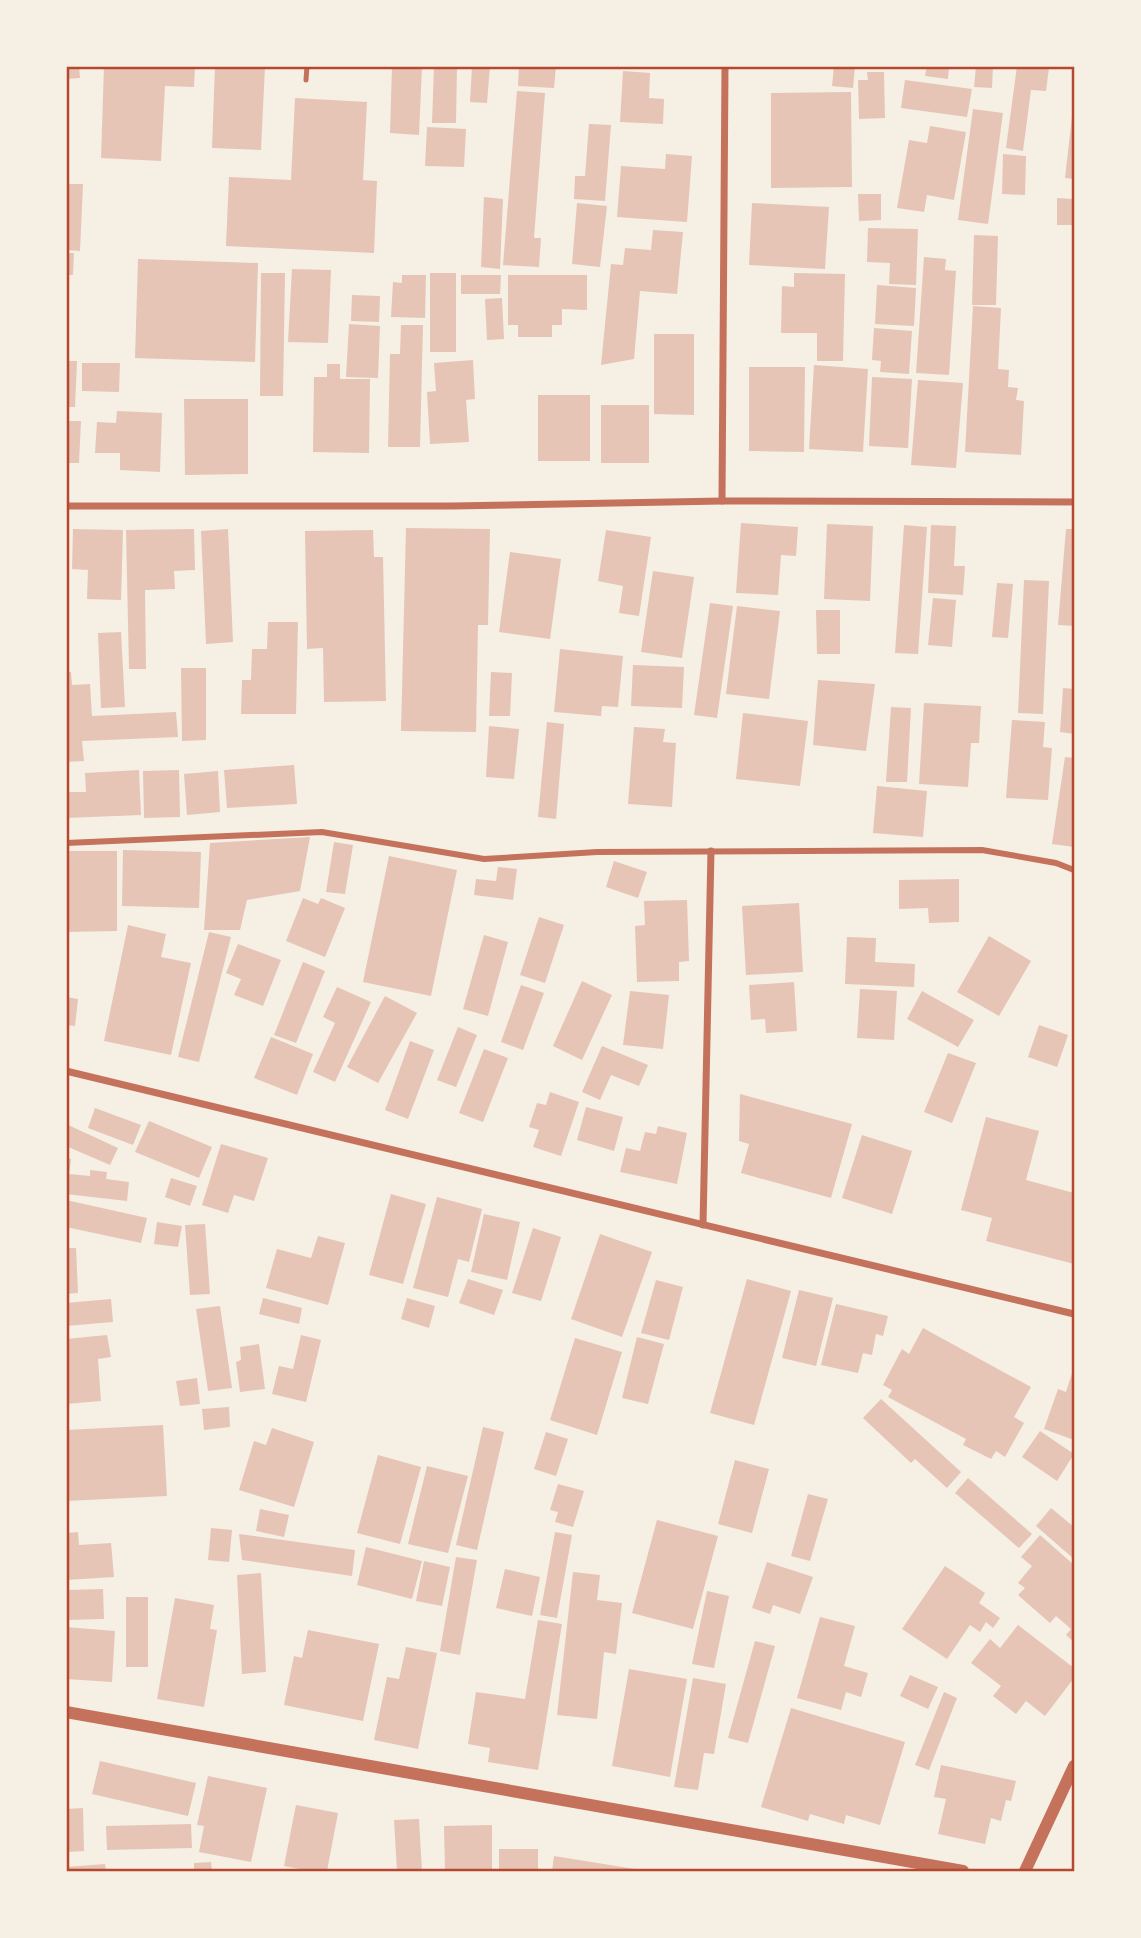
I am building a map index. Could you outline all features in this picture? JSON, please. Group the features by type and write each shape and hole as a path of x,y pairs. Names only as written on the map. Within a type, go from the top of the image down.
{"street":[{"path":"722,500 725,66"},
{"path":"66,506 452,506 722,500 1074,502"},
{"path":"66,843 322,832 484,859 597,852 982,850 1056,863 1074,870"},
{"path":"703,1225 711,851"},
{"path":"66,1071 1074,1314"},
{"path":"66,1712 963,1871"},
{"path":"1025,1871 1074,1766"}],"lane":[{"path":"306,80 307,66"}],"building":[{"path":"66,66 79,66 80,78 66,79"},
{"path":"104,66 195,66 194,87 165,86 161,161 101,158"},
{"path":"215,66 265,66 261,150 212,148"},
{"path":"392,66 422,66 419,135 390,133"},
{"path":"434,66 457,66 456,123 432,123"},
{"path":"472,66 490,66 487,103 470,102"},
{"path":"519,66 556,66 554,88 518,86"},
{"path":"834,66 855,66 853,88 832,86"},
{"path":"927,66 949,66 948,79 925,76"},
{"path":"976,66 993,66 992,88 974,87"},
{"path":"1017,66 1049,68 1046,91 1031,90 1023,151 1006,148"},
{"path":"623,71 650,73 649,98 664,99 663,124 620,122"},
{"path":"867,72 884,72 885,118 859,119 858,80 868,80"},
{"path":"905,80 972,89 967,117 901,108"},
{"path":"517,91 545,93 534,238 541,238 539,267 503,265"},
{"path":"851,92 852,187 771,188 771,93"},
{"path":"295,98 367,102 363,180 377,181 374,253 226,246 229,177 291,180"},
{"path":"1074,108 1074,179 1065,178"},
{"path":"973,109 1003,113 988,224 958,220"},
{"path":"589,124 611,125 605,201 574,199 575,176 585,176"},
{"path":"930,126 966,132 954,200 927,195 924,212 897,208 909,140 927,143"},
{"path":"427,127 466,129 464,167 425,166"},
{"path":"666,154 692,156 687,222 617,217 621,166 665,169"},
{"path":"1003,154 1026,156 1025,195 1002,194"},
{"path":"66,184 83,184 80,251 66,250"},
{"path":"858,194 881,194 881,220 859,221"},
{"path":"484,197 503,199 500,269 481,267"},
{"path":"1057,198 1074,199 1074,225 1057,225"},
{"path":"577,203 607,206 600,267 572,264"},
{"path":"752,203 829,207 825,269 749,265"},
{"path":"868,228 918,229 916,285 889,284 890,263 867,262"},
{"path":"653,230 683,232 677,294 640,291 634,359 601,365 611,264 623,265 625,248 651,250"},
{"path":"974,235 998,236 996,305 972,305"},
{"path":"66,253 74,253 73,275 66,275"},
{"path":"924,257 946,259 945,270 956,271 949,375 916,373"},
{"path":"138,259 258,263 255,362 135,358"},
{"path":"292,269 331,270 328,343 288,342"},
{"path":"261,273 285,273 283,396 260,396"},
{"path":"430,273 456,273 456,352 430,352"},
{"path":"794,273 845,274 843,361 817,361 817,333 781,333 782,286 794,287"},
{"path":"402,275 426,275 425,318 391,317 393,282 402,283"},
{"path":"461,275 501,275 500,294 461,294"},
{"path":"508,275 587,275 587,310 562,309 562,325 552,325 552,337 518,337 518,325 508,325"},
{"path":"877,285 916,288 914,326 875,324"},
{"path":"352,295 380,296 379,322 351,321"},
{"path":"502,298 504,339 487,340 485,299"},
{"path":"973,306 1001,308 998,369 1009,370 1008,387 1018,388 1016,400 1024,401 1021,455 965,452"},
{"path":"349,324 380,326 378,378 346,377"},
{"path":"401,325 423,325 420,447 388,447 390,354 400,354"},
{"path":"874,328 912,331 909,374 880,372 881,361 872,360"},
{"path":"654,334 694,334 694,415 654,414"},
{"path":"473,360 475,399 466,400 469,442 430,444 427,392 436,391 434,363"},
{"path":"66,361 77,361 75,407 66,407"},
{"path":"82,363 120,363 119,392 82,391"},
{"path":"327,364 340,364 340,379 370,379 369,453 313,452 314,377 327,377"},
{"path":"814,365 868,369 863,452 809,449"},
{"path":"749,367 805,367 804,452 749,451"},
{"path":"872,377 912,379 908,448 869,446"},
{"path":"918,380 963,383 956,468 911,465"},
{"path":"538,395 590,395 590,461 538,461"},
{"path":"184,399 248,399 248,474 185,475"},
{"path":"601,405 649,405 649,463 601,463"},
{"path":"117,411 162,413 160,472 120,470 120,453 95,453 97,422 116,423"},
{"path":"66,421 81,421 79,463 66,463"},
{"path":"741,523 798,527 796,556 781,555 778,595 736,593"},
{"path":"827,524 873,526 870,601 824,599"},
{"path":"904,525 927,527 918,654 895,653"},
{"path":"931,525 956,526 954,566 965,566 963,595 928,593"},
{"path":"406,528 490,529 488,625 478,625 476,732 401,731"},
{"path":"73,529 123,530 121,600 87,599 88,570 72,569"},
{"path":"194,529 195,570 174,571 175,589 145,590 146,669 129,669 126,530"},
{"path":"228,529 233,642 206,644 201,531"},
{"path":"1066,529 1074,529 1074,626 1058,625"},
{"path":"373,530 374,557 383,557 386,701 324,702 323,648 307,649 305,531"},
{"path":"606,530 651,537 639,616 619,613 623,586 598,581"},
{"path":"510,552 561,559 550,639 499,632"},
{"path":"653,571 694,577 682,658 641,652"},
{"path":"1024,580 1049,581 1043,714 1018,713"},
{"path":"997,583 1013,584 1008,638 992,637"},
{"path":"933,598 956,600 952,647 928,645"},
{"path":"710,603 733,606 717,718 694,715"},
{"path":"737,606 780,611 769,699 726,694"},
{"path":"816,610 840,610 840,654 817,654"},
{"path":"268,622 298,622 296,714 241,714 242,680 251,680 252,649 267,649"},
{"path":"121,632 125,707 101,708 98,633"},
{"path":"560,649 623,656 618,707 602,706 601,716 554,712"},
{"path":"633,665 684,667 682,708 631,706"},
{"path":"181,668 206,668 206,740 182,741"},
{"path":"66,672 71,672 72,685 90,684 92,716 176,712 178,737 82,741 84,761 66,762"},
{"path":"491,672 512,673 510,716 489,716"},
{"path":"818,680 875,684 866,751 813,745"},
{"path":"1063,688 1074,689 1074,734 1060,732"},
{"path":"924,703 981,706 979,743 971,743 968,787 919,784"},
{"path":"891,707 911,708 907,782 886,782"},
{"path":"743,713 808,721 800,786 736,779"},
{"path":"1012,720 1045,722 1043,747 1052,748 1048,800 1006,798"},
{"path":"547,722 564,724 556,819 538,817"},
{"path":"489,726 519,729 514,779 486,777"},
{"path":"634,727 665,729 663,742 676,743 672,807 628,804"},
{"path":"1065,757 1074,758 1074,847 1052,844"},
{"path":"294,765 297,804 227,808 224,770"},
{"path":"139,770 141,815 66,818 66,792 86,792 85,773"},
{"path":"179,770 180,817 144,818 143,771"},
{"path":"218,771 220,812 187,815 184,774"},
{"path":"877,786 927,791 923,837 873,833"},
{"path":"310,837 300,891 247,900 240,930 204,930 210,843"},
{"path":"334,842 353,845 345,894 326,892"},
{"path":"123,850 201,852 199,908 122,906"},
{"path":"66,851 117,851 117,931 66,932"},
{"path":"389,856 457,870 431,996 363,982"},
{"path":"614,861 647,872 638,898 606,887"},
{"path":"498,867 517,869 513,900 474,895 476,879 496,881"},
{"path":"959,879 959,922 929,923 928,908 899,909 899,880"},
{"path":"303,898 318,904 321,898 345,908 325,957 286,941"},
{"path":"687,900 689,961 679,962 679,981 637,982 635,926 645,925 644,901"},
{"path":"799,903 803,972 746,975 742,906"},
{"path":"539,917 564,925 545,983 520,975"},
{"path":"128,925 166,934 161,957 191,963 171,1055 104,1041"},
{"path":"209,932 231,937 199,1062 178,1057"},
{"path":"484,935 508,942 488,1016 463,1009"},
{"path":"989,936 1031,961 999,1016 957,992"},
{"path":"847,937 876,938 875,962 915,964 914,987 845,984"},
{"path":"238,944 281,960 263,1006 234,995 241,979 226,973"},
{"path":"303,962 325,971 296,1043 274,1035"},
{"path":"582,981 612,995 582,1060 553,1046"},
{"path":"794,982 797,1031 766,1033 765,1019 751,1020 749,985"},
{"path":"521,985 544,993 523,1050 501,1042"},
{"path":"337,987 371,1002 335,1082 313,1072 335,1023 323,1017"},
{"path":"860,989 897,991 894,1040 857,1038"},
{"path":"630,991 669,995 663,1049 623,1045"},
{"path":"922,991 974,1020 958,1047 907,1019"},
{"path":"385,996 417,1013 378,1083 347,1067"},
{"path":"66,997 78,999 75,1026 66,1025"},
{"path":"1039,1025 1068,1035 1057,1067 1028,1057"},
{"path":"458,1027 477,1035 456,1087 437,1080"},
{"path":"271,1037 313,1054 297,1095 254,1078"},
{"path":"410,1041 434,1050 408,1119 385,1110"},
{"path":"602,1046 648,1065 639,1086 611,1075 600,1100 582,1092"},
{"path":"484,1049 508,1058 483,1122 459,1113"},
{"path":"948,1053 976,1063 952,1123 924,1112"},
{"path":"550,1092 579,1102 561,1156 533,1147 539,1130 529,1127 537,1103 546,1105"},
{"path":"740,1094 852,1124 831,1198 741,1173 749,1144 739,1141"},
{"path":"586,1107 623,1117 614,1151 577,1140"},
{"path":"95,1108 141,1125 133,1145 88,1128"},
{"path":"986,1117 1039,1131 1026,1180 1074,1193 1074,1264 986,1241 992,1218 961,1210"},
{"path":"149,1121 212,1147 199,1178 135,1152"},
{"path":"66,1124 118,1148 110,1165 66,1146"},
{"path":"658,1126 687,1133 677,1184 620,1172 626,1148 640,1151 645,1132 656,1134"},
{"path":"862,1135 912,1151 892,1214 842,1198"},
{"path":"221,1144 268,1158 254,1201 234,1195 228,1213 202,1205"},
{"path":"66,1158 71,1159 69,1174 90,1176 90,1170 107,1172 106,1179 129,1182 127,1201 66,1194"},
{"path":"171,1178 197,1186 190,1206 165,1197"},
{"path":"391,1194 426,1204 403,1284 369,1275"},
{"path":"437,1197 482,1209 469,1262 458,1259 448,1297 413,1288"},
{"path":"66,1200 147,1218 141,1243 66,1227"},
{"path":"484,1214 520,1222 507,1280 471,1272"},
{"path":"157,1222 182,1226 178,1247 154,1244"},
{"path":"205,1224 210,1294 190,1295 185,1225"},
{"path":"533,1228 561,1237 541,1301 512,1293"},
{"path":"600,1234 652,1252 622,1337 571,1319"},
{"path":"318,1236 345,1243 328,1305 266,1288 277,1249 311,1258"},
{"path":"66,1248 76,1248 78,1293 66,1294"},
{"path":"468,1279 503,1290 494,1315 459,1303"},
{"path":"747,1279 791,1291 754,1425 710,1413"},
{"path":"656,1280 683,1287 669,1340 641,1333"},
{"path":"799,1290 833,1298 816,1366 782,1358"},
{"path":"263,1298 302,1308 299,1324 259,1314"},
{"path":"407,1298 435,1306 429,1328 401,1319"},
{"path":"111,1299 113,1322 66,1326 66,1303"},
{"path":"836,1304 888,1316 883,1336 876,1334 872,1355 863,1353 858,1373 821,1365"},
{"path":"220,1306 232,1388 208,1391 196,1309"},
{"path":"923,1328 1031,1387 1014,1417 1024,1423 1005,1457 996,1451 991,1459 963,1445 966,1439 888,1397 892,1390 883,1385 902,1349 909,1354"},
{"path":"107,1335 111,1357 98,1359 101,1401 66,1404 66,1339"},
{"path":"301,1335 321,1340 306,1402 272,1394 279,1366 293,1369"},
{"path":"637,1337 664,1344 648,1404 622,1398"},
{"path":"575,1338 622,1352 597,1435 550,1420"},
{"path":"259,1344 265,1389 240,1392 236,1362 241,1360 240,1347"},
{"path":"1074,1367 1074,1440 1044,1429 1058,1389 1066,1392"},
{"path":"197,1378 200,1404 180,1406 176,1381"},
{"path":"881,1399 961,1472 947,1488 915,1459 911,1463 863,1418"},
{"path":"229,1407 230,1427 204,1430 202,1409"},
{"path":"163,1425 167,1496 66,1501 66,1430"},
{"path":"483,1427 504,1432 477,1550 456,1545"},
{"path":"272,1428 314,1442 294,1507 239,1490 254,1441 266,1445"},
{"path":"1040,1431 1074,1454 1057,1481 1022,1457"},
{"path":"546,1432 568,1439 556,1476 534,1469"},
{"path":"378,1455 421,1467 400,1544 357,1533"},
{"path":"735,1460 769,1469 752,1533 718,1524"},
{"path":"427,1466 468,1476 448,1553 408,1544"},
{"path":"968,1478 1032,1534 1019,1548 955,1493"},
{"path":"558,1484 584,1491 573,1527 555,1522 558,1512 550,1510"},
{"path":"808,1494 828,1499 810,1561 791,1556"},
{"path":"1051,1508 1074,1527 1074,1559 1036,1526"},
{"path":"260,1509 289,1515 284,1537 256,1531"},
{"path":"657,1520 718,1536 693,1629 632,1613"},
{"path":"211,1528 232,1530 229,1562 208,1560"},
{"path":"78,1532 79,1545 111,1543 114,1577 66,1580 66,1533"},
{"path":"555,1532 572,1535 557,1618 540,1615"},
{"path":"239,1534 355,1550 352,1576 242,1560"},
{"path":"1040,1535 1074,1565 1074,1642 1066,1635 1071,1629 1056,1616 1050,1623 1018,1595 1025,1588 1018,1583 1032,1566 1021,1557"},
{"path":"366,1547 422,1561 412,1599 357,1585"},
{"path":"456,1557 477,1560 460,1655 440,1651"},
{"path":"424,1561 450,1567 442,1606 416,1601"},
{"path":"767,1562 813,1577 800,1614 773,1605 770,1614 752,1608"},
{"path":"945,1566 985,1593 979,1603 1000,1618 993,1628 986,1622 980,1632 970,1625 947,1659 902,1629"},
{"path":"505,1569 540,1577 532,1616 496,1608"},
{"path":"573,1572 600,1575 597,1600 622,1603 616,1654 604,1652 597,1719 557,1715"},
{"path":"261,1573 266,1672 242,1674 237,1575"},
{"path":"103,1589 104,1619 66,1620 66,1590"},
{"path":"707,1591 729,1596 714,1668 692,1664"},
{"path":"126,1597 148,1597 148,1667 126,1667"},
{"path":"175,1598 214,1605 210,1629 217,1630 204,1707 157,1699"},
{"path":"820,1617 855,1626 844,1666 868,1673 861,1697 846,1692 841,1710 797,1698"},
{"path":"538,1620 562,1624 538,1770 488,1762 490,1748 468,1744 476,1692 525,1699"},
{"path":"1018,1625 1074,1668 1074,1678 1045,1716 1026,1701 1016,1714 993,1696 1001,1686 971,1663 990,1639 1000,1648"},
{"path":"66,1627 115,1631 112,1682 66,1679"},
{"path":"308,1630 379,1644 363,1721 284,1705 294,1656 302,1658"},
{"path":"755,1641 775,1646 748,1743 728,1738"},
{"path":"406,1647 437,1653 418,1749 374,1740 387,1677 399,1679"},
{"path":"629,1669 687,1679 670,1777 612,1766"},
{"path":"910,1675 938,1687 928,1709 900,1696"},
{"path":"693,1678 726,1684 714,1754 704,1753 698,1790 674,1787"},
{"path":"944,1692 957,1698 929,1770 915,1765"},
{"path":"791,1708 905,1742 880,1825 846,1815 844,1824 810,1814 808,1821 761,1807"},
{"path":"100,1761 196,1783 188,1816 92,1794"},
{"path":"941,1765 1016,1781 1011,1801 1006,1800 1001,1821 991,1818 985,1844 938,1834 946,1799 934,1797"},
{"path":"208,1776 267,1788 251,1862 199,1852 204,1826 197,1825"},
{"path":"296,1805 338,1813 327,1871 284,1866"},
{"path":"83,1808 84,1851 66,1852 66,1809"},
{"path":"419,1819 422,1871 397,1871 394,1820"},
{"path":"191,1824 192,1848 107,1850 106,1826"},
{"path":"492,1825 492,1871 445,1871 444,1826"},
{"path":"499,1849 538,1849 538,1871 499,1871"},
{"path":"554,1856 641,1870 641,1871 552,1871"},
{"path":"211,1862 212,1871 194,1871 194,1863"},
{"path":"105,1864 106,1871 66,1871 66,1867"}]}
